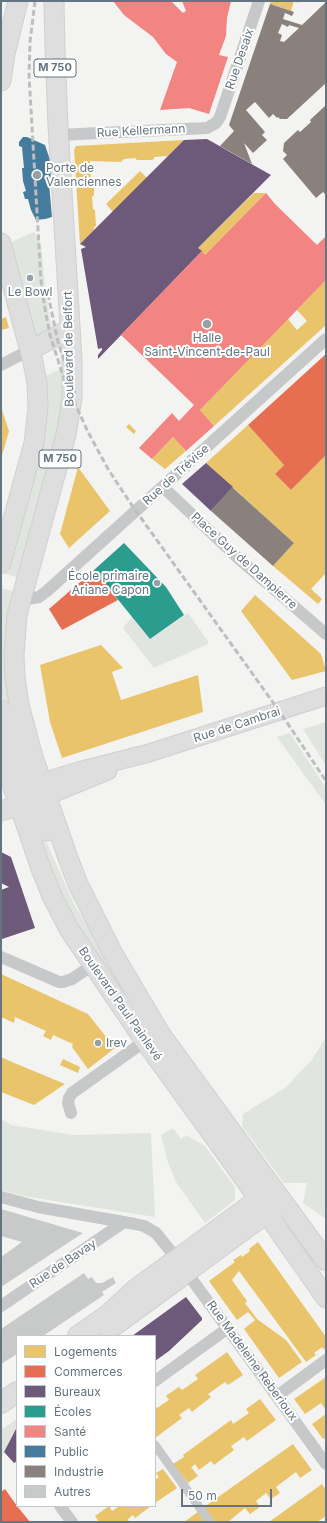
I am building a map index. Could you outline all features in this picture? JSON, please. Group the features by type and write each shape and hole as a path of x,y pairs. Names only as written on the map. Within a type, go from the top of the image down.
{"highway":[{"path":"79,1335 108,1315 135,1290 182,1265"},
{"path":"100,1335 182,1265"},
{"path":"1,1389 16,1379"},
{"path":"1,1404 16,1393"}],"main road":[{"path":"2,74 18,1"},
{"name":"Boulevard de Belfort","path":"26,794 24,727 16,683 14,655 15,637 20,600 66,435 71,410 73,379 58,135 54,1"},
{"name":"M 750","path":"1,243 30,350 37,388 38,408 34,443 1,563"},
{"path":"30,350 70,330"},
{"name":"Rue de Cambrai","path":"26,794 78,771 148,753 326,696"},
{"path":"1,710 26,794"},
{"path":"1,750 38,812 58,860 84,912 95,930 112,952"},
{"path":"1,811 26,794"},
{"name":"Boulevard Paul Painlevé","path":"26,794 60,835 78,884 112,952 161,1035 222,1133 244,1178 271,1197"},
{"name":"Boulevard Paul Painlevé","path":"26,794 40,866 52,896 69,928 145,1041 222,1133 271,1197"},
{"path":"271,1197 326,1261"},
{"path":"182,1265 271,1197"},
{"path":"271,1197 326,1298"}],"street":[{"name":"Rue Desaix","path":"220,118 259,1"},
{"name":"Rue Kellermann","path":"58,135 207,128 216,124 220,118"},
{"name":"Rue de Trévise","path":"20,600 39,597 47,591 326,339"},
{"path":"1,365 30,350"},
{"name":"Place Guy de Dampierre","path":"163,487 238,558 326,634"},
{"path":"1,957 59,982 72,979 93,965"},
{"path":"71,1113 68,1103 72,1093 145,1041"},
{"path":"1,1197 38,1207 144,1226 156,1233 182,1265"},
{"name":"Rue de Bavay","path":"1,1306 124,1222"},
{"name":"Rue Madeleine Reberioux","path":"182,1265 326,1464"},
{"path":"156,1380 228,1328"},
{"path":"277,1396 326,1360"},
{"path":"156,1446 210,1522"},
{"path":"61,1507 72,1522"}],"shaded area":[{"name":"Le Bowl","path":"34,232 41,244 45,288 52,331 35,339 7,244"},
{"path":"67,366 68,403 23,579 2,573 18,521 41,378"},
{"path":"1,588 20,593 20,758 1,693"},
{"path":"188,613 208,641 208,644 154,668 123,628 132,617 150,639"},
{"path":"326,722 326,766 303,729"},
{"path":"290,733 326,788 326,805 277,737"},
{"path":"42,832 75,906 223,1137 66,910 35,834"},
{"path":"326,1037 326,1219 303,1203 307,1183 284,1183 242,1126 243,1114 285,1088 311,1061"},
{"path":"1,1119 11,1125 73,1135 151,1133 155,1217 23,1196 1,1190"},
{"path":"173,1128 181,1139 186,1135 204,1145 235,1187 235,1200 205,1223 176,1182 168,1163 161,1135"},
{"path":"16,1420 16,1429 1,1458 1,1430"}],"building: Logements":[{"path":"271,1 294,1 291,11 270,4"},
{"path":"184,140 168,156 154,157 152,160 137,160 135,158 124,159 121,162 90,161 91,178 94,180 94,195 92,197 96,226 80,244 74,150 76,146"},
{"path":"140,171 147,178 113,212 106,204"},
{"path":"254,193 266,193 205,255 198,248"},
{"path":"326,280 326,325 214,426 200,410 288,319 297,330 307,321 297,310"},
{"path":"6,317 9,328 1,330 1,319"},
{"path":"1,407 9,431 1,459"},
{"path":"129,424 136,431 134,434 126,427"},
{"path":"248,425 284,465 275,474 291,490 326,455 326,573 311,589 322,599 318,604 273,566 294,543 206,463"},
{"path":"173,437 186,451 165,469 152,459"},
{"path":"78,467 110,511 69,548 60,534"},
{"path":"255,595 321,654 326,671 292,680 241,611"},
{"path":"101,645 123,668 112,672 121,700 198,675 203,712 62,758 50,722 40,665"},
{"path":"1,974 88,1014 115,1048 88,1069 72,1047 73,1044 53,1035 51,1040 43,1036 46,1031 15,1017 14,1023 1,1017"},
{"path":"1,1057 65,1084 34,1105 1,1092"},
{"path":"63,1059 80,1067 78,1073 60,1065"},
{"path":"258,1242 326,1337 326,1348 323,1349 322,1347 314,1353 316,1355 306,1362 239,1271 232,1280 247,1301 245,1303 257,1319 286,1340 302,1362 279,1378 244,1329 255,1320 248,1312 237,1320 209,1281 235,1262 233,1260 241,1255 242,1257 250,1251 249,1249"},
{"path":"227,1352 243,1375 228,1385 225,1382 208,1394 211,1397 192,1412 189,1408 179,1415 182,1418 156,1437 156,1407 157,1408 169,1400 166,1396 179,1387 182,1390 198,1379 195,1375"},
{"path":"326,1377 326,1410 321,1403 305,1414 294,1399"},
{"path":"260,1399 276,1420 247,1441 244,1437 231,1446 234,1450 214,1465 211,1461 199,1470 195,1464 191,1467 198,1476 188,1483 173,1464 231,1420 233,1424 249,1413 246,1409"},
{"path":"326,1414 326,1438 323,1439 312,1424"},
{"path":"293,1444 312,1470 300,1478 296,1472 276,1487 280,1493 271,1499 266,1493 256,1501 260,1507 250,1514 245,1508 228,1522 215,1522 204,1507"},
{"path":"163,1469 177,1488 156,1502 156,1479 159,1477 156,1473"},
{"path":"322,1484 326,1490 326,1516 317,1522 269,1522"},
{"path":"108,1507 110,1507 112,1511 118,1507 150,1507 135,1518 133,1515 128,1519 129,1522 99,1522 95,1516"},
{"path":"199,1511 206,1522 184,1522 195,1514"}],"building: Commerces":[{"path":"326,354 326,455 291,490 275,474 284,465 248,425"},
{"path":"94,570 118,600 62,630 49,609"},
{"path":"5,1489 16,1505 16,1507 18,1507 30,1522 1,1522 1,1492"}],"building: Bureaux":[{"path":"207,139 271,175 198,248 202,251 98,359 98,355 102,348 98,349 81,249 86,247 80,244 184,140"},
{"path":"206,463 233,487 211,511 182,484"},
{"path":"1,852 11,857 35,928 2,939 1,890 9,887 1,883"},
{"path":"186,1297 202,1318 202,1320 169,1351 156,1360 156,1335 133,1335"},
{"path":"16,1429 16,1462 14,1463 4,1452"}],"building: Écoles":[{"name":"École primaire Ariane Capon","path":"124,543 166,587 184,615 150,639 94,570"}],"building: Santé":[{"path":"113,1 171,1 183,13 186,11 182,1 231,1 227,18 226,36 219,55 228,57 209,114 189,108 160,110 177,62 166,54 153,37 124,15"},
{"name":"Halle Saint-Vincent-de-Paul","path":"266,193 275,204 317,245 326,236 326,280 200,410 214,426 186,451 173,437 152,459 139,448 172,413 179,421 194,405 121,335 202,251 205,255"}],"building: Public":[{"path":"23,137 27,137 45,145 51,163 48,164 52,174 52,184 49,184 52,217 36,220 28,199 25,199 23,192 26,191 23,181 22,168 24,168 22,147 19,146 19,142"}],"building: Industrie":[{"path":"326,2 326,83 287,119 277,118 273,114 269,118 255,102 246,110 265,132 262,135 267,140 253,153 244,143 252,164 220,146 234,131 229,125 270,4 294,12 292,16 285,13 283,19 302,25","holes":["282,24 288,27 289,25 299,28 284,42 280,41 282,35 278,33"]},
{"path":"326,105 326,195 323,192 316,198 283,159 287,155 283,151 284,143 298,130 300,132"},
{"path":"232,487 294,543 273,566 211,511"}],"building: Autres":[{"path":"1,1209 83,1233 1,1287 1,1257 22,1242 1,1236"},
{"path":"84,1273 88,1279 92,1277 96,1283 102,1283 113,1277 116,1283 102,1292 104,1295 44,1335 16,1335 16,1355 1,1364 1,1329"}],"railway":[{"path":"35,1 30,42 29,75 41,281 50,335 65,382 88,432 108,469 131,504 282,715 326,781"},
{"path":"48,294 58,342 75,393"}],"place":[{"name":"Porte de Valenciennes","path":"37,175"},
{"name":"Le Bowl","path":"30,278"},
{"name":"Halle Saint-Vincent-de-Paul","path":"207,324"},
{"name":"École primaire Ariane Capon","path":"157,583"},
{"name":"Irev","path":"98,1043"}]}
